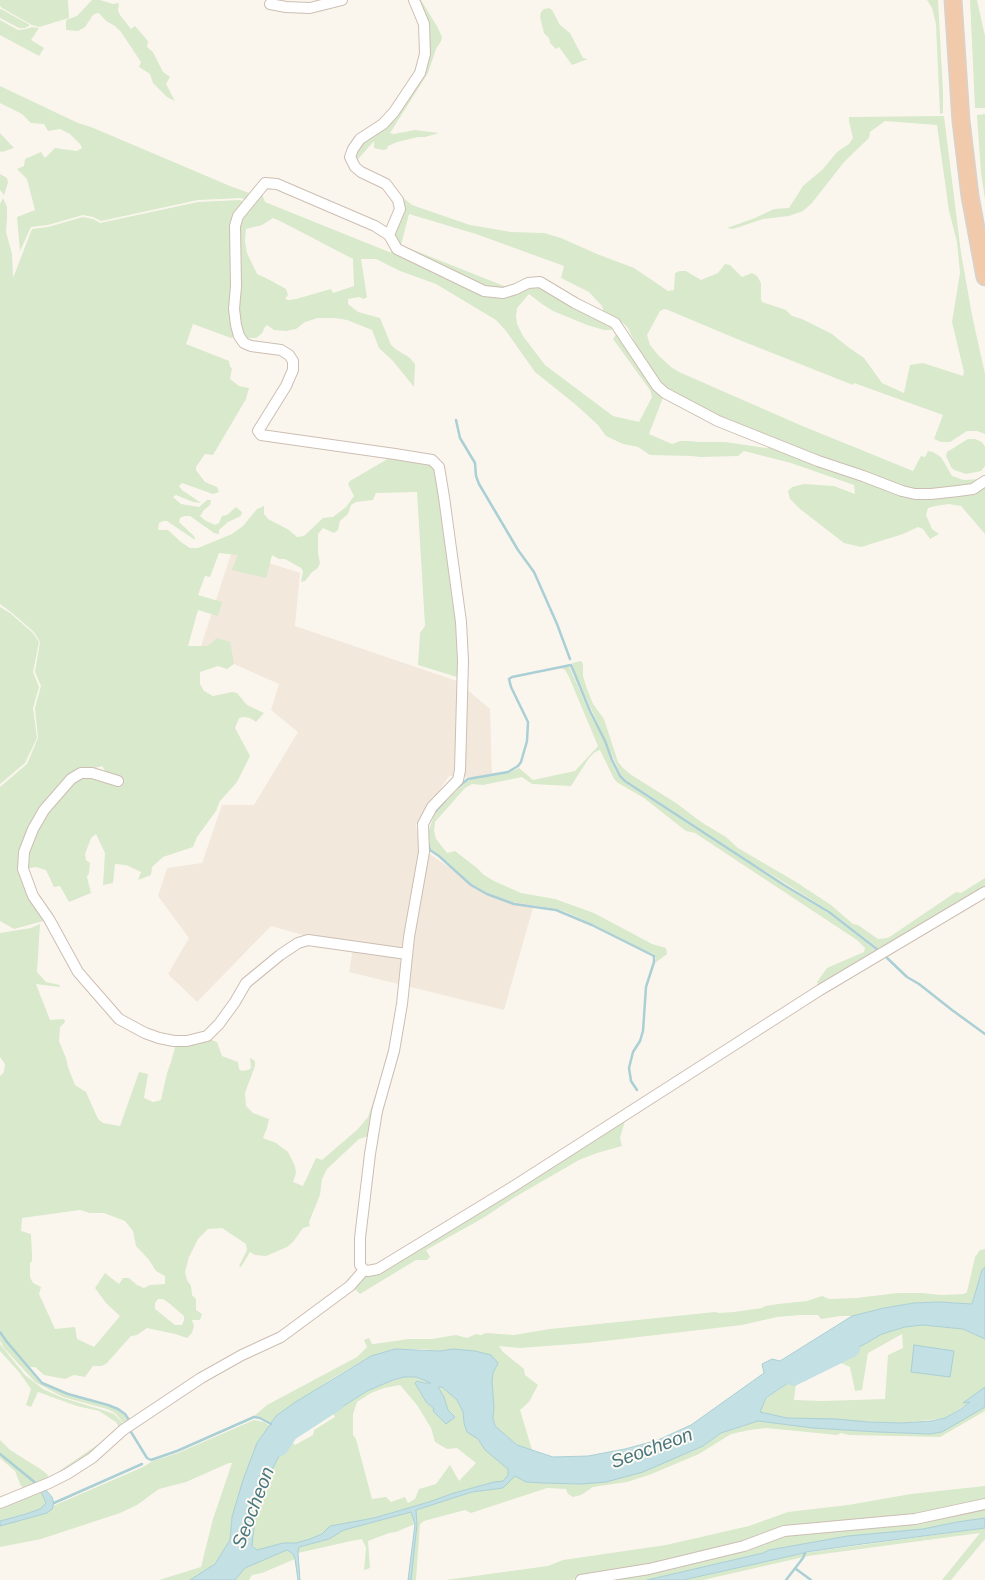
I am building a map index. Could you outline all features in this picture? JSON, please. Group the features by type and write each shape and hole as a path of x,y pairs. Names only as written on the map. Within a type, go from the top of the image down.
{"highway":[{"path":"953,0 961,121 970,196 985,277"}],"street":[{"path":"270,4 310,8 342,0"},
{"path":"389,235 400,209 398,200 386,184 355,168 350,157 360,139 383,124 394,112 420,73 425,54 424,24 414,0"},
{"path":"985,480 973,489 915,494 818,462 718,421 666,393 657,386 615,322 575,303 540,282 528,283 503,293 484,291 397,249 389,235 374,226 288,188 264,183 238,216 235,226 236,286 234,309 238,336 244,343 260,348 281,350 289,355 293,361 293,370 286,386 258,431 261,435 432,460 439,468 461,622 463,661 460,770 458,780 432,807 423,824 424,852 407,954 402,1004 394,1050 377,1111 370,1154 360,1238 360,1265 364,1270 378,1270 506,1192 820,990 985,892"},
{"path":"118,781 92,773 81,773 71,778 44,810 33,829 24,852 23,869 34,896 78,972 114,1013 126,1023 145,1033 174,1041 187,1041 207,1036 219,1024 235,1002 246,982 280,956 308,940 407,954"},
{"path":"0,1503 49,1483 92,1458 122,1430 201,1378 242,1355 281,1337 350,1286 364,1270"},
{"path":"581,1580 649,1569 744,1546 784,1532 915,1519 985,1504"}],"shaded area":[{"path":"232,551 300,573 295,626 457,681 490,709 492,779 449,776 416,825 419,847 489,894 534,904 504,1010 349,972 353,949 271,926 197,1002 168,974 189,938 158,896 167,868 202,863 222,805 254,805 298,732 271,710 279,684 200,649"}],"green space":[{"path":"0,0 68,0 69,18 39,27 2,8"},
{"path":"92,0 113,4 119,3 118,11 120,15 131,29 135,26 148,41 147,47 153,52 163,72 170,77 166,84 175,101 167,97 153,83 150,74 139,67 141,62 121,32 100,14 93,15 85,27 78,31 66,30 66,20 77,16"},
{"path":"416,0 421,0 442,37 428,73 390,133 415,130 439,133 397,142 383,150 374,148 374,141 355,163 355,152 364,141 372,138 384,129 424,67"},
{"path":"927,0 938,0 943,92 943,113 940,114 936,24 932,8"},
{"path":"970,0 977,0 985,36 985,108 975,108"},
{"path":"549,8 560,25 570,33 583,58 588,59 572,65 559,47 556,49 550,43 549,38 544,33 540,17 544,9"},
{"path":"0,9 30,25 25,28 19,28 0,18"},
{"path":"0,20 18,30 32,27 39,28 31,40 44,48 39,56 0,35"},
{"path":"0,86 78,123 230,186 249,193 256,189 247,201 241,198 198,200 101,221 83,215 48,225 31,227 20,251 17,217 35,210 27,179 17,169 24,166 25,159 41,152 45,158 55,148 77,151 82,148 70,134 60,129 48,131 44,124 31,123 22,114 0,103"},
{"path":"985,114 985,199 981,173 977,115"},
{"path":"944,116 961,253 985,374 985,434 977,431 967,431 950,442 941,442 934,439 943,415 854,383 853,385 668,310 660,311 647,335 650,345 658,355 679,372 800,425 913,471 921,456 925,457 928,451 933,452 941,457 952,476 964,480 979,479 975,486 913,492 750,431 687,401 661,384 643,359 628,328 622,322 604,313 602,306 589,292 561,278 564,266 476,234 409,214 401,245 509,288 494,290 398,248 393,234 402,197 412,205 470,225 511,232 544,233 561,238 634,268 668,291 674,290 675,273 686,271 701,280 718,273 725,264 730,265 742,277 752,273 757,276 761,283 762,302 786,310 792,316 832,334 864,358 882,383 904,393 910,365 923,363 963,376 964,372 952,322 960,273 957,242 949,211 937,125 885,121 870,132 869,138 844,162 812,203 803,211 789,216 763,219 733,229 727,228 774,209 789,208 803,186 823,169 837,152 849,144 853,138 849,117"},
{"path":"0,133 14,148 0,151"},
{"path":"0,174 7,178 8,183 4,195 0,190"},
{"path":"261,192 265,202 389,252 396,251 481,293 536,286 614,324 611,330 587,325 553,311 529,294 517,308 517,324 523,336 545,365 613,416 639,422 652,397 650,390 613,339 619,330 664,395 649,434 672,444 680,441 725,442 766,448 775,447 899,493 977,492 985,486 985,534 961,506 949,504 928,508 926,515 932,529 939,534 930,539 923,529 918,527 903,534 861,547 844,543 800,509 790,499 788,491 792,487 804,484 834,486 855,494 854,485 791,463 744,451 738,456 650,455 638,447 623,444 606,436 598,425 575,404 535,372 496,320 436,284 400,271 376,259 361,259 367,297 364,299 359,297 348,299 348,304 358,312 380,318 391,345 410,358 415,364 414,387 393,361 379,348 372,330 347,320 318,318 305,322 296,329 286,331 274,330 267,325 256,338 244,338 237,323 240,218","holes":["273,218 353,259 354,286 333,293 331,289 296,299 285,299 288,295 286,289 257,274 247,253 245,241 246,229 262,225"]},
{"path":"3,198 7,207 6,232 12,254 13,278 32,229 48,227 83,217 100,223 198,202 240,200 246,203 234,217 232,226 233,323 237,335 231,338 193,324 186,344 229,361 232,368 230,379 239,386 249,388 246,399 213,455 205,454 196,467 196,470 205,482 217,487 219,492 213,494 182,483 179,486 182,490 201,503 176,495 173,497 181,504 199,507 207,500 211,500 210,505 200,516 215,525 219,523 222,516 227,515 236,507 242,512 241,516 228,522 219,530 219,534 214,533 190,516 180,518 179,522 194,536 195,540 167,521 159,523 158,530 168,530 190,548 198,548 232,534 243,526 257,509 264,506 264,514 268,519 289,530 297,537 304,536 323,518 333,517 346,507 354,496 348,484 350,481 391,457 398,456 428,462 432,464 437,472 459,623 460,660 460,678 418,665 420,633 425,626 417,492 376,493 373,500 356,502 351,505 348,514 340,521 338,530 334,533 323,528 318,534 320,563 317,569 305,581 301,582 303,571 301,568 285,559 279,559 272,555 266,578 232,570 238,555 219,553 210,577 205,576 198,595 222,602 218,616 198,610 188,646 208,646 217,638 230,642 234,664 227,669 218,666 200,672 200,684 204,691 213,696 232,692 237,693 247,705 264,713 256,722 250,718 239,718 235,728 250,756 237,782 220,801 216,811 197,837 193,847 163,857 152,867 151,875 138,880 141,872 126,865 115,864 113,883 103,885 105,853 96,834 91,838 85,854 86,860 90,863 87,877 91,893 69,902 60,886 54,887 46,870 36,867 24,869 25,853 35,830 46,811 72,780 81,775 92,774 118,782 118,779 107,774 102,766 95,768 93,771 82,771 73,775 43,809 23,848 21,865 23,876 33,900 47,920 14,929 0,921 0,787 27,764 38,738 35,708 41,686 35,672 40,642 34,632 0,604 0,204"},
{"path":"968,439 982,442 985,447 985,466 981,471 966,474 954,470 946,456 947,452"},
{"path":"0,607 33,633 39,642 33,672 39,687 33,708 37,738 25,763 0,784"},
{"path":"581,661 583,664 583,676 593,704 604,719 618,762 623,768 726,837 738,848 796,882 831,905 853,924 858,925 878,939 888,938 956,892 961,893 985,878 985,887 879,949 830,911 626,780 621,775 575,673 572,663"},
{"path":"569,666 619,777 828,913 877,951 820,987 817,982 827,968 864,952 865,948 857,940 695,833 686,831 644,798 618,783 614,779 600,750 589,758 571,786 532,784 522,777 483,785 472,784 465,788 435,822 434,831 436,839 447,853 455,851 494,881 521,893 555,899 594,913 652,944 666,948 667,954 655,963 656,958 654,954 566,912 514,902 488,893 472,884 431,849 428,833 434,815 469,780 508,773 519,768 533,780 575,771 598,746 569,677 565,670 561,668"},
{"path":"40,924 37,972 46,982 60,985 59,987 36,984 50,1020 64,1019 65,1022 60,1027 59,1041 68,1067 75,1085 86,1092 98,1119 103,1123 120,1126 139,1072 148,1074 144,1098 153,1102 161,1100 176,1044 211,1036 212,1040 217,1042 222,1056 238,1062 239,1069 242,1071 251,1068 250,1058 255,1061 245,1093 246,1106 253,1113 269,1119 263,1138 276,1143 288,1152 295,1166 296,1173 293,1182 303,1186 316,1158 322,1160 358,1129 368,1117 377,1095 372,1135 359,1139 327,1169 322,1179 320,1195 309,1222 310,1226 303,1228 293,1242 287,1247 266,1256 255,1255 250,1252 241,1267 239,1266 247,1250 246,1244 222,1228 208,1229 198,1239 189,1257 185,1272 191,1286 192,1295 196,1299 196,1310 202,1314 200,1320 192,1320 194,1326 192,1333 187,1338 147,1328 137,1335 131,1336 106,1364 93,1366 85,1377 74,1375 65,1379 44,1375 35,1367 30,1367 0,1330 0,1076 4,1072 5,1064 0,1057 0,933 31,928","holes":["80,1210 90,1213 104,1213 125,1221 133,1231 136,1246 156,1271 165,1276 165,1284 150,1285 144,1288 129,1278 123,1278 119,1284 105,1273 95,1288 106,1303 120,1316 94,1347 77,1339 75,1327 55,1329 39,1294 41,1287 33,1283 30,1277 30,1263 32,1261 31,1234 21,1231 22,1218","158,1299 163,1299 184,1316 182,1325 175,1325 155,1309 155,1303"]},
{"path":"626,1117 620,1138 622,1146 579,1160 515,1197 483,1218 426,1250 430,1257 427,1260 416,1260 360,1294 353,1287 364,1275"},
{"path":"985,1249 985,1267 982,1270 972,1304 914,1303 852,1316 821,1319 818,1315 777,1317 742,1325 587,1343 520,1348 499,1346 503,1352 524,1369 525,1375 538,1385 529,1402 520,1410 532,1450 517,1445 495,1426 492,1381 493,1373 498,1363 453,1349 440,1351 394,1349 371,1356 333,1378 276,1416 272,1423 261,1417 254,1416 267,1405 357,1357 367,1347 364,1340 369,1338 372,1344 374,1344 456,1335 467,1338 476,1334 486,1333 514,1335 550,1329 715,1312 734,1312 807,1301 822,1296 829,1299 898,1293 964,1294 967,1292 975,1257 980,1250"},
{"path":"923,1325 963,1329 985,1339 985,1388 965,1403 972,1401 945,1418 902,1423 787,1418 759,1412 766,1399 820,1363 863,1345 882,1334 905,1327","holes":["902,1334 903,1348 888,1355 885,1399 794,1400 796,1383 841,1363 850,1367 855,1391 862,1390 868,1353"]},
{"path":"0,1333 42,1384 68,1395 117,1409 128,1421 126,1426 115,1413 107,1409 63,1397 35,1382 4,1348 0,1341"},
{"path":"0,1344 25,1375 43,1389 63,1398 114,1414 125,1427 91,1456 66,1473 38,1486 0,1453 0,1440 10,1450 42,1470 49,1478 100,1443 119,1427 116,1422 99,1411 77,1406 38,1392 31,1407 26,1405 31,1389 0,1351"},
{"path":"404,1377 416,1377 433,1384 417,1381 415,1383 426,1402 434,1409 448,1410 444,1397 437,1386 442,1387 457,1400 463,1412 464,1423 485,1450 509,1469 508,1475 502,1482 494,1482 454,1493 374,1518 330,1526 322,1534 296,1543 283,1543 257,1550 252,1545 256,1508 262,1490 297,1424 307,1417 339,1409 367,1391","holes":["400,1385 417,1405 431,1428 435,1442 447,1449 457,1448 476,1463 459,1481 450,1465 436,1484 419,1489 415,1499 408,1503 405,1497 391,1502 386,1497 372,1499 356,1439 353,1435 353,1414 357,1402 371,1393","333,1414 335,1417 314,1430 313,1435 295,1445 290,1440 302,1426 314,1419"]},
{"path":"985,1407 985,1411 940,1437 849,1435 841,1433 837,1435 766,1428 750,1430 731,1434 699,1454 649,1475 627,1482 593,1487 581,1495 573,1497 568,1494 566,1489 547,1488 471,1513 465,1510 424,1521 420,1524 416,1580 411,1580 417,1525 416,1510 472,1492 503,1488 515,1476 526,1482 581,1484 683,1455 703,1446 721,1433 758,1421 813,1428 930,1434 942,1432"},
{"path":"254,1420 264,1422 270,1426 257,1443 232,1517 230,1540 215,1564 190,1580 159,1580 201,1567 213,1519 232,1463 186,1482 159,1489 137,1505 120,1513 41,1539 0,1547 0,1526 47,1513 53,1506 153,1461 178,1453"},
{"path":"0,1455 38,1486 29,1490 21,1486 15,1471 0,1458"},
{"path":"985,1486 985,1502 914,1518 782,1530 743,1545 647,1567 570,1580 445,1580 548,1566 563,1560 666,1545 749,1526 788,1512 848,1505 911,1494"},
{"path":"41,1492 46,1503 40,1509 0,1521 0,1507"},
{"path":"985,1507 985,1518 923,1529 820,1541 769,1550 647,1580 594,1580 784,1534"},
{"path":"411,1512 415,1524 368,1541 370,1568 364,1570 366,1548 362,1539 298,1553 299,1547 329,1539 344,1530"},
{"path":"985,1528 985,1539 951,1580 942,1580 980,1533 808,1556 703,1580 683,1580 804,1553"},
{"path":"287,1550 293,1554 295,1559 262,1573 252,1575 249,1580 235,1580 245,1568"}],"water":[{"path":"985,1267 985,1339 963,1329 923,1325 905,1327 882,1334 863,1345 820,1363 797,1377 766,1398 760,1412 787,1418 902,1423 931,1421 945,1418 961,1409 970,1402 963,1403 985,1387 985,1407 942,1432 930,1434 878,1432 813,1428 758,1421 721,1433 703,1446 643,1472 606,1482 581,1484 526,1482 515,1476 503,1488 472,1492 416,1510 417,1525 411,1580 408,1580 415,1524 411,1512 344,1530 329,1539 299,1547 300,1580 298,1580 293,1554 287,1550 245,1568 235,1580 190,1580 215,1564 230,1540 232,1517 243,1480 257,1443 276,1416 371,1356 395,1349 440,1351 453,1349 491,1355 498,1363 493,1373 492,1381 495,1426 517,1445 553,1457 588,1456 658,1440 691,1425 764,1373 762,1364 772,1359 780,1361 852,1316 914,1303 972,1304 982,1270","holes":["404,1377 416,1377 431,1383 417,1381 415,1383 426,1402 446,1424 455,1417 448,1410 444,1397 438,1387 442,1387 457,1400 463,1412 467,1432 478,1439 485,1450 508,1469 508,1475 503,1481 454,1493 374,1518 330,1526 322,1534 296,1543 283,1543 257,1550 252,1546 256,1508 262,1490 297,1424 307,1417 339,1409 367,1391 393,1380"]},
{"path":"914,1345 954,1351 950,1377 911,1372"},
{"path":"45,1489 52,1497 54,1503 52,1509 47,1513 0,1526 0,1521 40,1509 46,1503 41,1492"},
{"path":"985,1518 985,1528 806,1552 805,1554 683,1580 647,1580 769,1550 848,1536 923,1529"}],"waterway":[{"path":"456,420 460,438 475,463 479,484 518,550 534,572 570,659"},
{"path":"456,789 468,779 508,772 521,762 527,741 528,722 509,679 571,665 612,760 620,776 625,781 784,885 829,912 878,950"},
{"path":"434,813 445,801"},
{"path":"428,842 430,850 471,885 487,894 514,904 556,910 592,925 654,956 646,987 643,1031 640,1041 633,1052 629,1068 631,1081 637,1090"},
{"path":"885,956 907,977 985,1034"},
{"path":"0,1332 42,1383 68,1394 118,1409 129,1420"},
{"name":"Seocheon","path":"793,1378 852,1349"},
{"name":"Seocheon","path":"280,1448 290,1433 336,1403"},
{"path":"131,1432 147,1458 151,1460 177,1451 254,1417 271,1424"},
{"path":"0,1454 38,1485"},
{"path":"54,1503 142,1464"},
{"path":"786,1580 805,1553"},
{"path":"796,1569 811,1580"}]}
